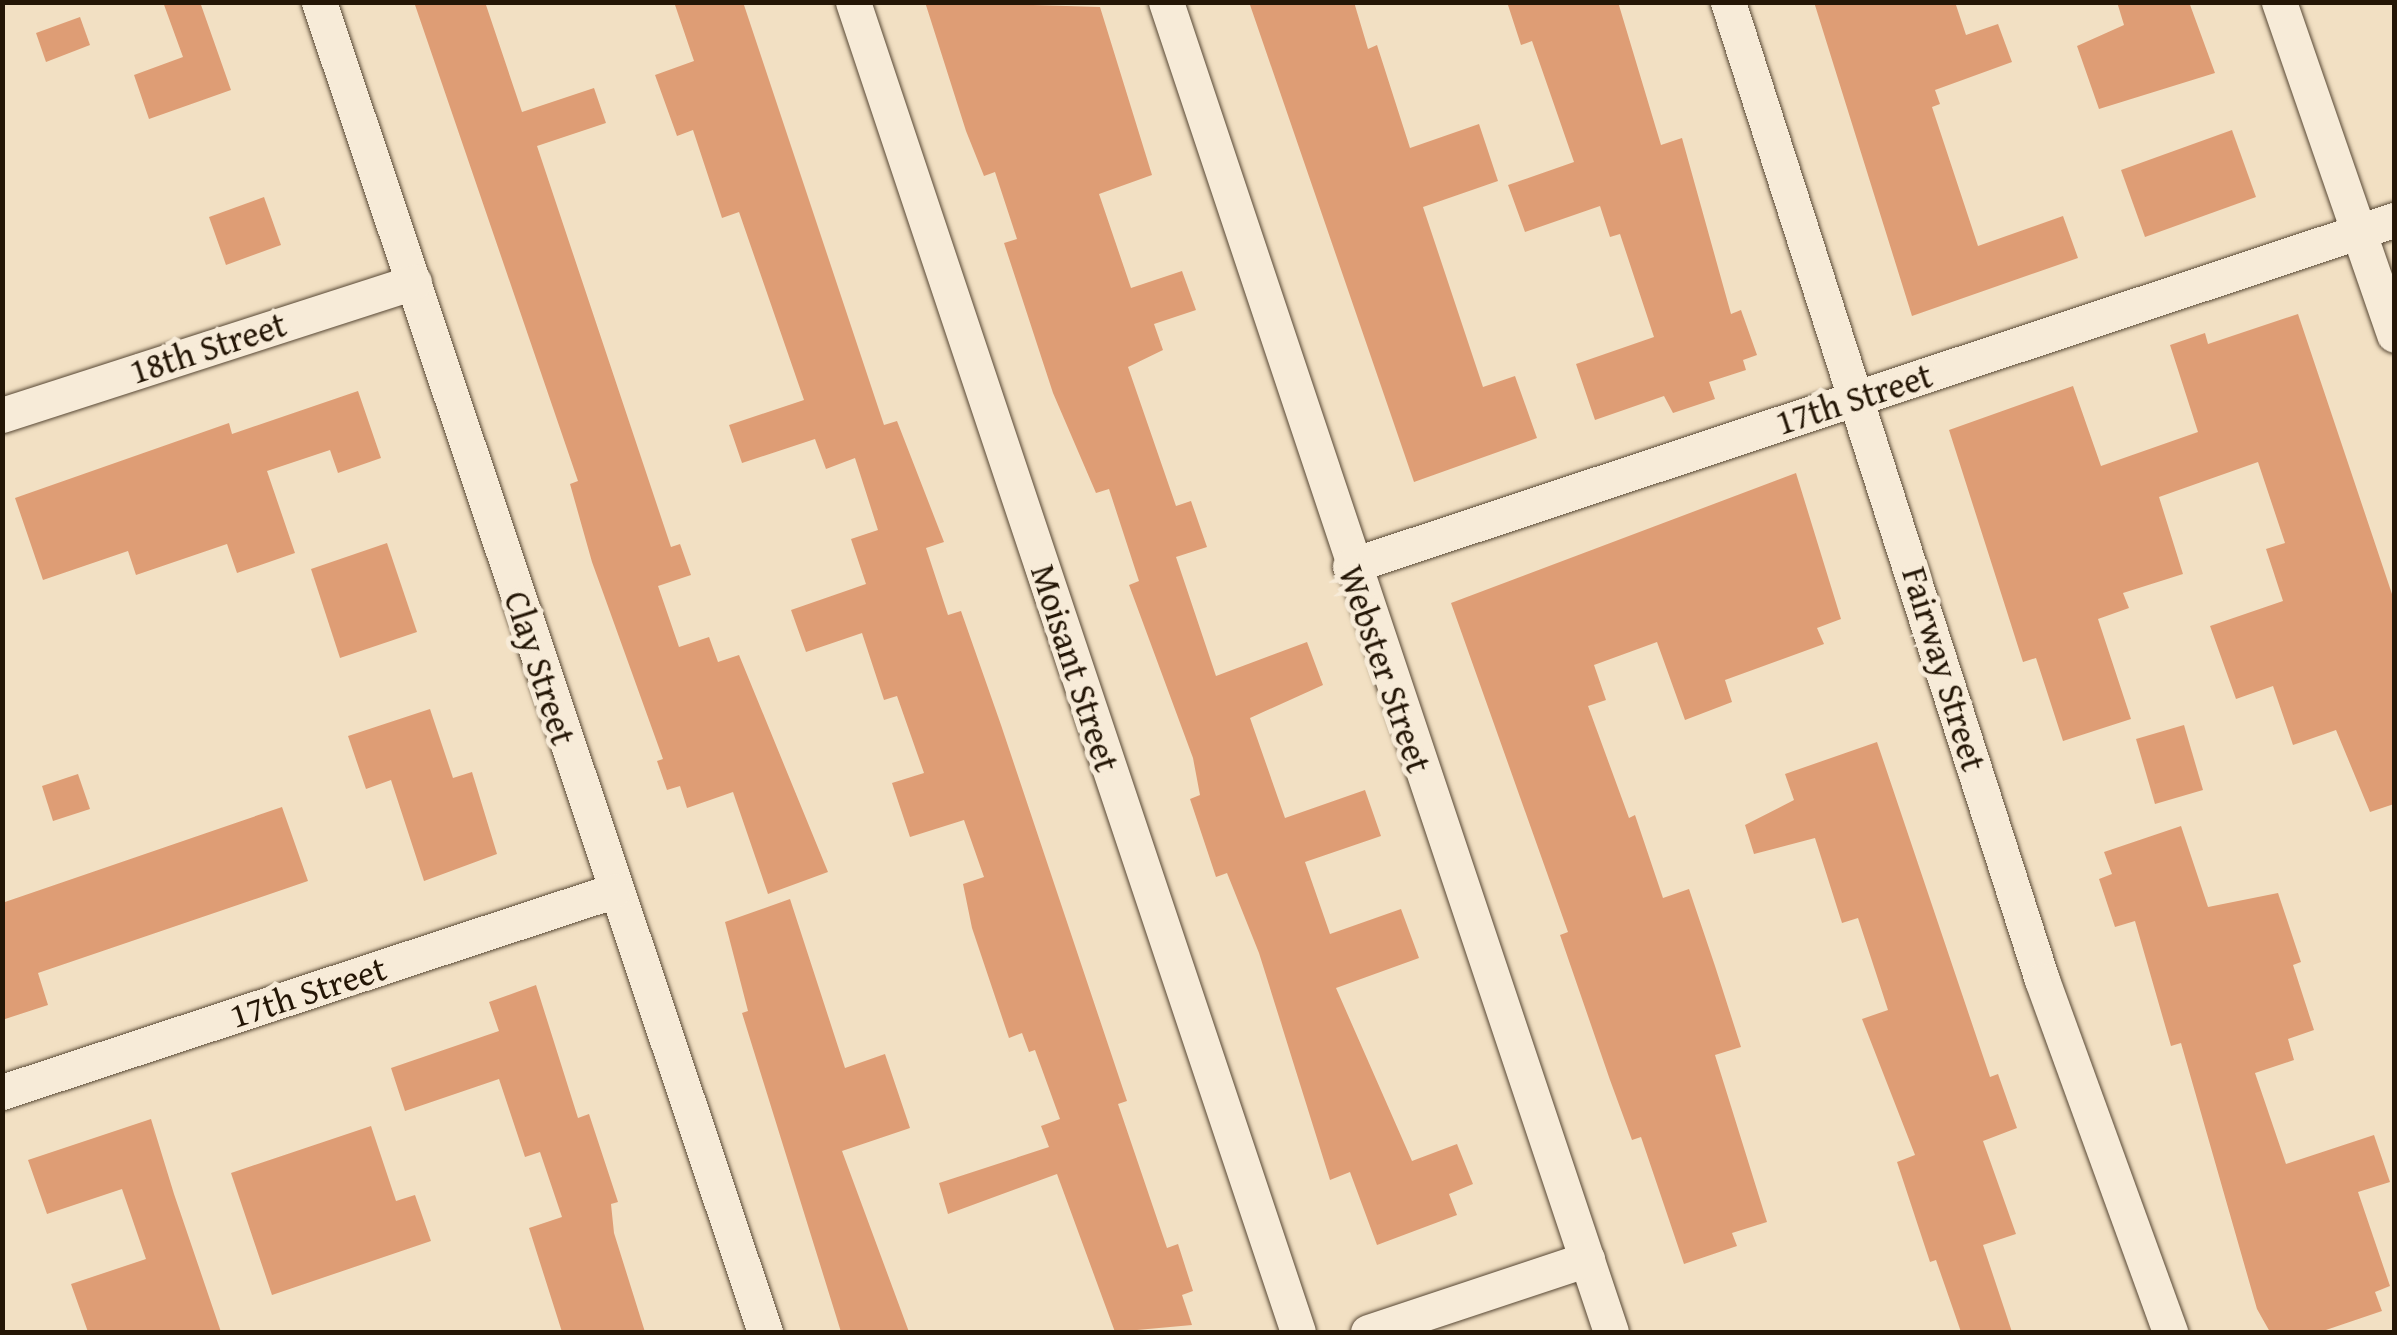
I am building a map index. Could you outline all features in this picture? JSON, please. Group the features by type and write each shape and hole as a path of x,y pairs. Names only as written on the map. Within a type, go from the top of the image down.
{"street":[{"name":"Clay Street","path":"319,2 613,891 766,1332"},
{"name":"Moisant Street","path":"853,2 1298,1332"},
{"name":"Webster Street","path":"1166,2 1350,566 1611,1332"},
{"name":"Fairway Street","path":"1728,2 1858,397 2042,980 2170,1332"},
{"path":"2279,2 2394,335"},
{"name":"17th Street","path":"1350,566 2394,220"},
{"name":"18th Street","path":"2,415 414,282"},
{"name":"17th Street","path":"2,1092 613,891"},
{"path":"1368,1332 1586,1258"}],"building":[{"path":"163,2 200,2 231,90 149,119 134,75 183,57"},
{"path":"414,2 485,2 522,112 594,88 606,123 537,146 671,547 680,544 691,575 658,586 679,647 709,637 718,662 739,655 828,872 768,894 733,792 687,808 680,786 667,790 657,761 663,759 592,562 570,484 578,481"},
{"path":"674,2 743,2 884,425 897,421 944,542 926,548 948,615 961,611 1001,725 1127,1101 1118,1104 1167,1248 1178,1244 1193,1291 1182,1295 1192,1325 1115,1332 1057,1174 948,1214 939,1183 1049,1147 1041,1126 1060,1119 1035,1050 1029,1052 1022,1033 1009,1038 972,928 963,884 984,877 964,820 910,837 892,783 924,773 897,696 884,700 862,633 806,652 791,610 866,584 851,539 878,530 855,458 826,469 815,439 742,463 729,425 804,400 739,212 722,218 693,130 677,136 655,75 694,61"},
{"path":"925,2 1100,7 1152,175 1099,194 1131,288 1182,271 1196,310 1154,324 1163,350 1128,367 1176,506 1191,501 1207,547 1176,557 1216,676 1307,642 1323,685 1250,718 1285,818 1365,790 1381,836 1305,862 1330,934 1401,909 1419,958 1336,988 1412,1161 1457,1144 1473,1184 1449,1194 1457,1215 1377,1245 1350,1172 1330,1180 1259,953 1227,873 1216,877 1190,799 1200,795 1193,758 1129,585 1139,581 1109,489 1096,493 1053,393 1004,243 1017,239 995,172 984,176 966,131"},
{"path":"1249,2 1354,2 1368,49 1377,45 1410,148 1479,124 1498,181 1423,207 1483,387 1515,376 1537,438 1414,482"},
{"path":"1507,2 1618,2 1661,145 1682,138 1731,314 1741,310 1757,355 1743,360 1746,370 1709,382 1715,399 1673,413 1664,396 1595,420 1576,364 1654,337 1620,234 1610,237 1600,206 1525,232 1508,185 1574,162 1532,41 1521,45"},
{"path":"1814,2 1955,2 1966,35 1998,24 2012,62 1935,90 1940,104 1932,107 1978,246 2063,216 2078,258 1912,316"},
{"path":"2117,2 2189,2 2215,73 2099,109 2077,46 2124,25"},
{"path":"80,17 90,45 46,62 36,33"},
{"path":"2232,130 2256,197 2145,237 2121,170"},
{"path":"264,197 281,245 226,265 209,217"},
{"path":"2298,314 2394,600 2394,804 2370,812 2336,730 2293,745 2273,686 2236,699 2210,626 2283,601 2266,549 2285,543 2258,462 2159,497 2183,574 2123,593 2129,608 2098,619 2131,719 2063,741 2036,658 2023,662 1949,430 2073,386 2101,466 2198,432 2170,345 2205,333 2208,344"},
{"path":"358,391 381,458 338,473 330,450 267,471 295,553 237,573 227,544 136,575 128,551 43,580 15,498 229,423 232,434"},
{"path":"1796,473 1841,619 1817,628 1824,644 1725,680 1732,702 1685,720 1657,642 1594,665 1606,700 1588,706 1629,818 1635,815 1663,898 1689,889 1741,1047 1715,1055 1767,1222 1732,1233 1737,1246 1684,1264 1641,1137 1632,1140 1610,1080 1560,935 1568,932 1451,603"},
{"path":"387,543 417,632 340,658 311,569"},
{"path":"430,709 453,778 472,772 497,854 424,881 391,780 366,789 348,736"},
{"path":"2184,725 2203,790 2155,804 2136,739"},
{"path":"1877,742 1990,1077 1998,1074 2017,1128 1983,1141 2016,1234 1983,1245 2012,1332 1961,1332 1936,1260 1930,1262 1897,1162 1915,1155 1862,1019 1888,1010 1858,918 1842,923 1815,838 1754,854 1745,825 1794,800 1785,774"},
{"path":"78,774 90,809 53,821 42,786"},
{"path":"282,807 308,881 38,973 48,1005 2,1020 2,903"},
{"path":"2181,826 2208,907 2278,893 2301,962 2293,965 2314,1030 2288,1039 2294,1060 2255,1073 2286,1164 2374,1135 2390,1182 2358,1192 2390,1286 2375,1292 2382,1311 2320,1332 2270,1332 2257,1309 2181,1043 2171,1046 2135,921 2115,927 2099,879 2112,874 2104,852"},
{"path":"790,899 845,1068 885,1054 910,1128 842,1151 909,1332 841,1332 742,1013 748,1011 725,922"},
{"path":"536,985 578,1118 589,1114 618,1202 611,1204 614,1233 645,1332 562,1332 529,1228 562,1217 540,1152 525,1157 499,1079 405,1111 391,1068 499,1031 489,1002"},
{"path":"151,1119 221,1332 88,1332 71,1284 146,1259 122,1189 47,1214 28,1160"},
{"path":"371,1126 396,1201 415,1195 431,1241 272,1295 231,1173"}]}
